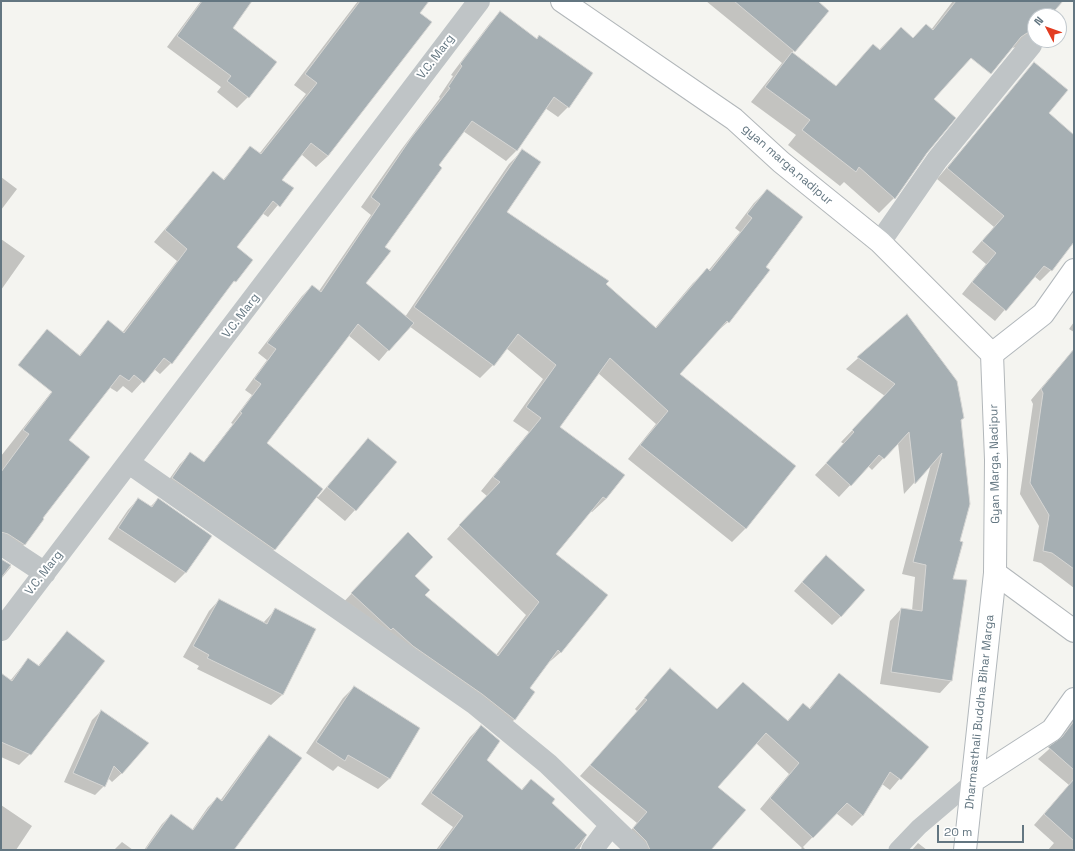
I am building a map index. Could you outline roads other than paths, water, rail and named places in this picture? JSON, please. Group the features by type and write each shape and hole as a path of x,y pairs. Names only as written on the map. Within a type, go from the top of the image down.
{"main road":[{"name":"gyan marga,nadipur","path":"562,1 734,119 781,162 880,242 992,354"},
{"path":"992,354 1043,314 1074,270"},
{"name":"Gyan Marga, Nadipur","path":"992,354 996,460 995,574"},
{"path":"995,574 1074,631"},
{"name":"Dharmasthali Buddha Bihar Marga","path":"965,850 995,574"},
{"path":"973,781 1052,730 1074,699"}],"street":[{"name":"V.C. Marg","path":"1,630 130,463 479,1"},
{"path":"880,242 937,160 1029,48"},
{"path":"130,463 475,704 548,764 637,850"},
{"path":"1,544 45,573"},
{"path":"592,850 611,825"}],"lane":[{"path":"897,850 919,826 973,781"}]}
